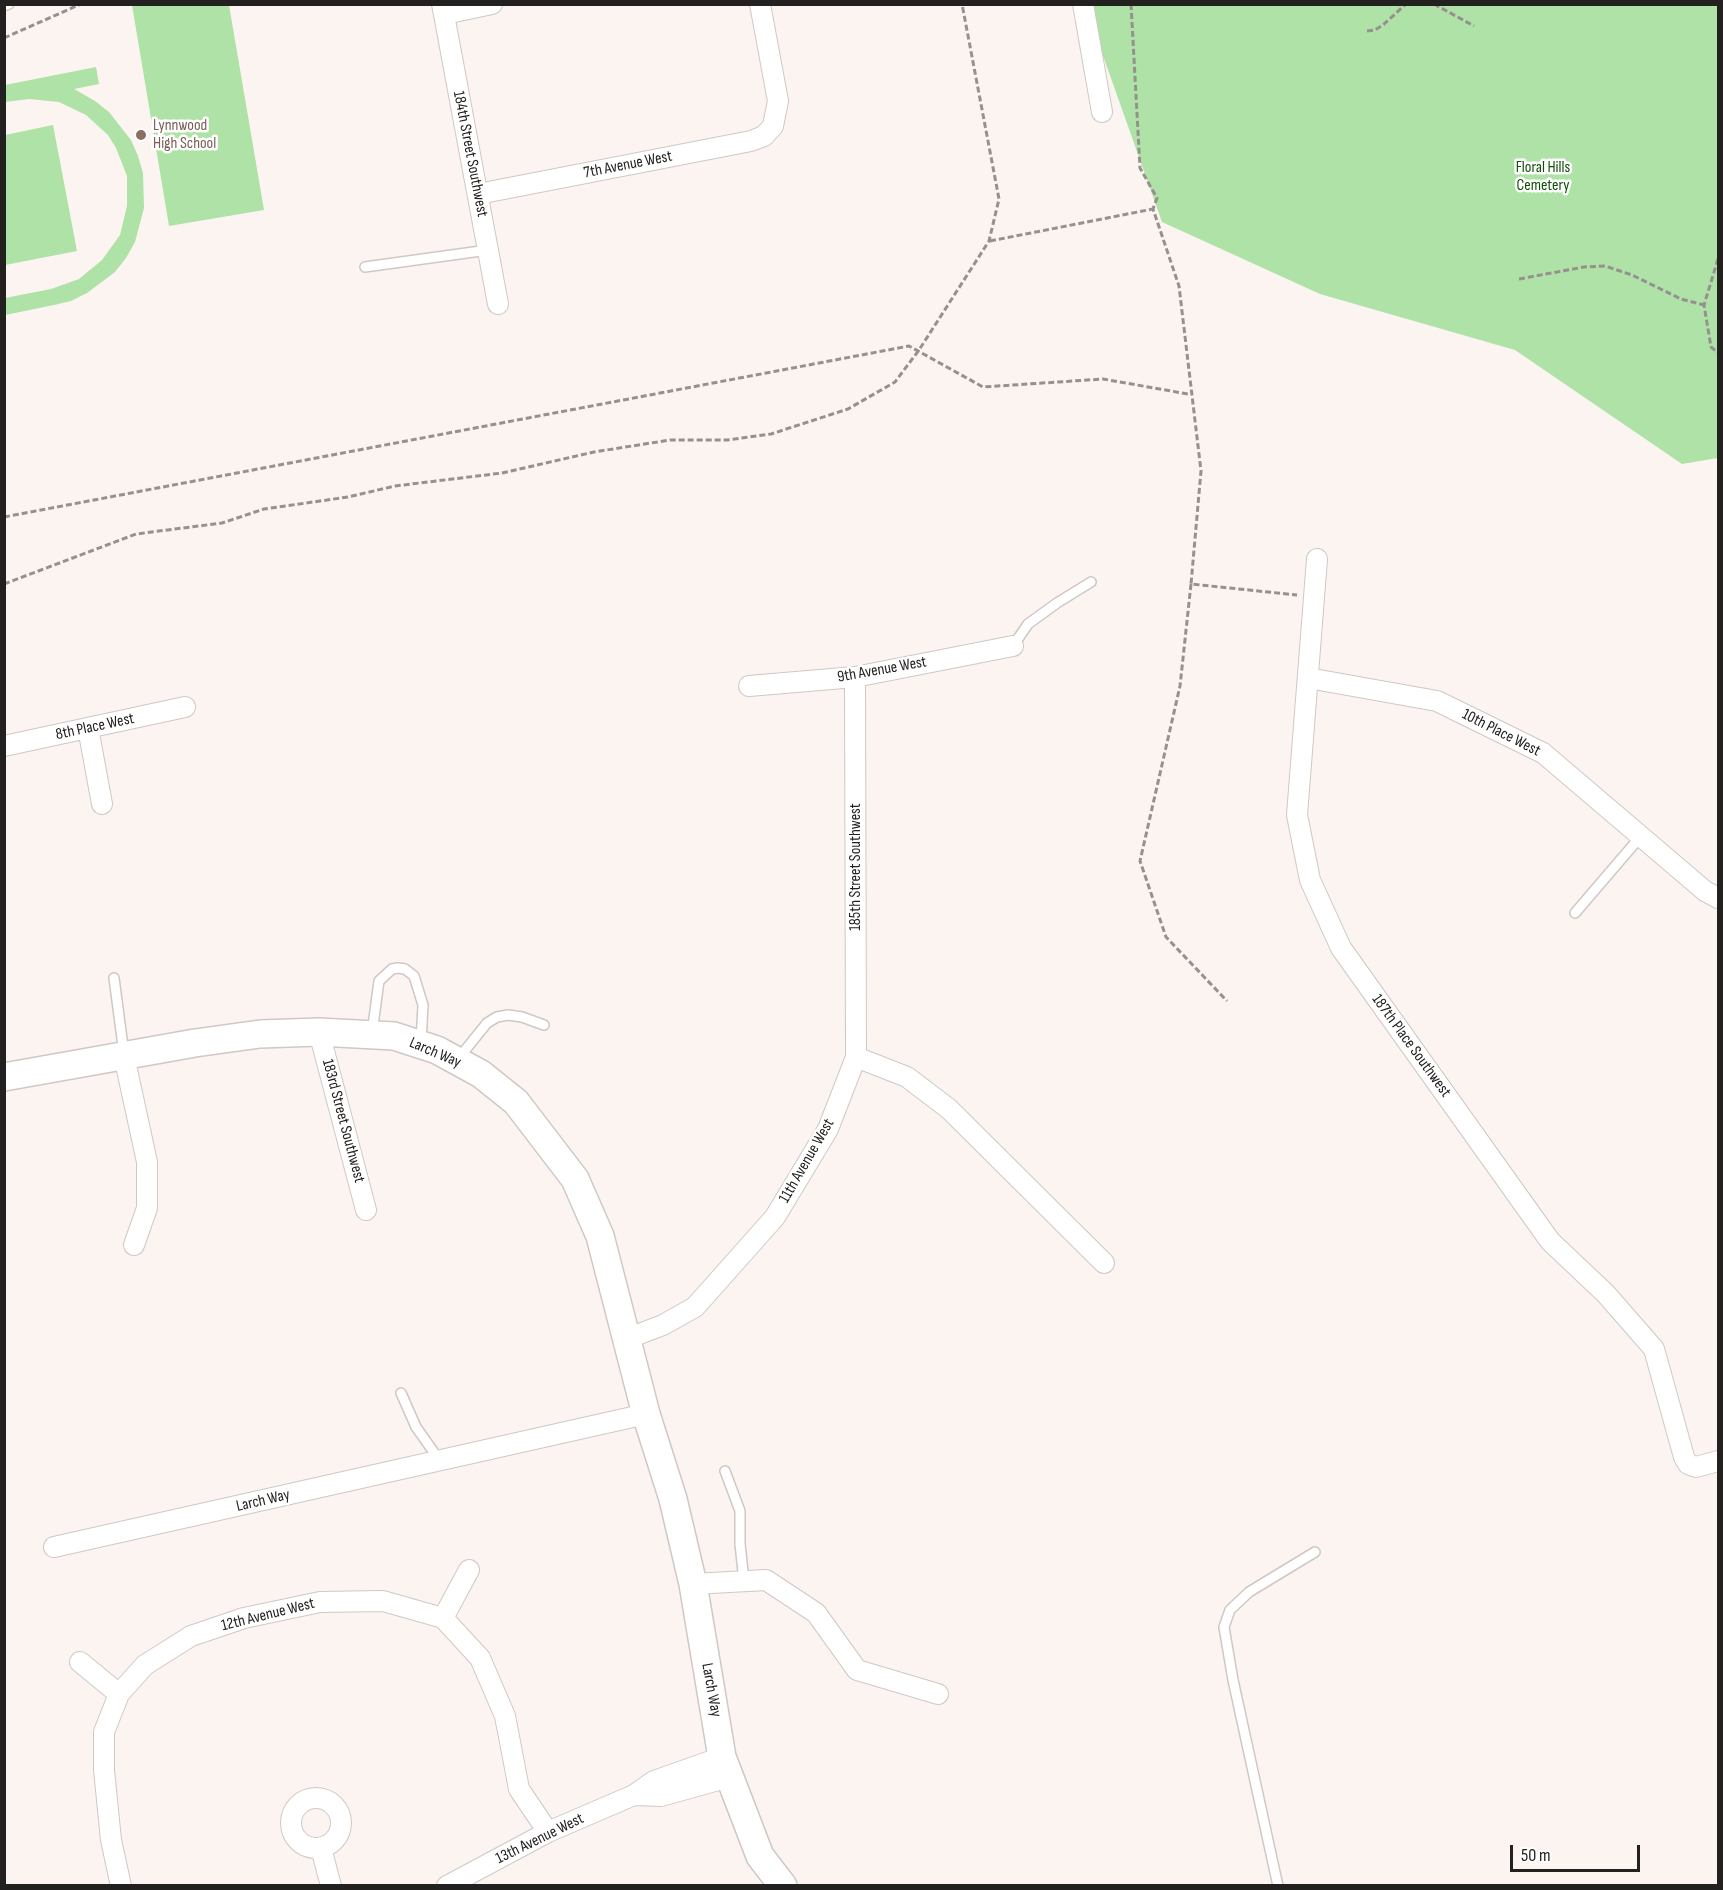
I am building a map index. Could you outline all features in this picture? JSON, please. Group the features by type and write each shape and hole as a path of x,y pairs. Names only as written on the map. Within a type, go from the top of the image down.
{"main road":[{"name":"Larch Way","path":"4,1077 195,1043 260,1034 319,1032 394,1036 437,1050 481,1074 516,1102 574,1179 600,1236 646,1414 673,1499 693,1584 726,1767 760,1856 783,1886"}],"street":[{"path":"443,9 492,4"},
{"name":"7th Avenue West","path":"478,194 751,141 764,136 773,126 778,101 760,4"},
{"path":"1083,4 1102,112"},
{"name":"184th Street Southwest","path":"443,9 498,304"},
{"name":"187th Place Southwest","path":"1317,559 1298,815 1310,880 1341,948 1550,1241 1606,1294 1654,1349 1683,1456 1688,1464 1696,1467 1719,1461"},
{"name":"9th Avenue West","path":"749,686 855,677 1013,646"},
{"name":"185th Street Southwest","path":"855,677 856,1057"},
{"name":"10th Place West","path":"1308,678 1437,701 1543,753 1704,891 1719,898"},
{"name":"8th Place West","path":"4,746 186,707"},
{"path":"88,728 102,804"},
{"name":"183rd Street Southwest","path":"319,1032 366,1210"},
{"path":"124,1056 147,1162 147,1208 134,1245"},
{"path":"856,1057 907,1077 949,1109 1104,1263"},
{"name":"11th Avenue West","path":"626,1339 663,1325 695,1307 775,1217 828,1129 856,1057"},
{"name":"Larch Way","path":"54,1547 646,1414"},
{"path":"470,1570 443,1618 480,1659 505,1716 519,1789 549,1832"},
{"path":"693,1584 766,1580 816,1613 857,1670 938,1694"},
{"name":"12th Avenue West","path":"121,1886 111,1840 104,1770 104,1732 119,1694 145,1665 191,1636 244,1617 320,1602 382,1600 443,1618"},
{"path":"80,1662 119,1694"},
{"name":"13th Avenue West","path":"447,1886 549,1832 634,1795 654,1781 726,1767"},
{"path":"321,1848 331,1886"}],"lane":[{"path":"4,6 9,4"},
{"path":"365,267 488,250"},
{"path":"1013,646 1028,624 1091,582"},
{"path":"1575,913 1641,836"},
{"path":"372,1035 379,981 392,969 405,969 414,976 423,1005 420,1045"},
{"path":"114,978 124,1056"},
{"path":"457,1061 487,1023 497,1017 508,1015 522,1017 544,1025"},
{"path":"401,1393 416,1427 440,1461"},
{"path":"725,1471 740,1511 740,1544 744,1581"},
{"path":"1278,1886 1233,1680 1224,1627 1230,1610 1249,1592 1315,1552"}],"path":[{"path":"4,38 81,4"},
{"path":"4,584 136,534 222,523 264,509 348,498 395,486 502,473 594,452 670,440 727,440 771,434 848,409 895,382 919,350 989,241 999,199 962,4"},
{"path":"1131,4 1140,168 1157,198 1153,208 1179,286 1201,471 1180,686 1140,861 1166,937 1227,1001"},
{"path":"1367,31 1375,30 1383,25 1406,4"},
{"path":"1434,4 1474,26"},
{"path":"989,241 1153,208"},
{"path":"1719,259 1704,305 1711,347 1719,353"},
{"path":"1519,279 1584,267 1605,266 1632,275 1681,299 1704,305"},
{"path":"4,517 909,346 983,387 1103,379 1188,394"},
{"path":"1191,584 1314,596"}],"green space":[{"path":"132,5 229,5 264,210 169,226"},
{"name":"Floral Hills Cemetery","path":"1085,5 1718,5 1718,458 1682,464 1515,350 1320,294 1162,222"},
{"path":"96,67 99,84 74,89 109,112 131,140 138,156 143,173 144,208 135,242 115,272 87,293 71,301 5,315 5,298 51,289 79,279 102,260 120,235 127,206 127,176 108,135 86,115 59,102 29,99 5,102 5,85"},
{"path":"53,125 77,251 5,265 5,135"}],"place":[{"name":"Lynnwood High School","path":"141,135"}]}
